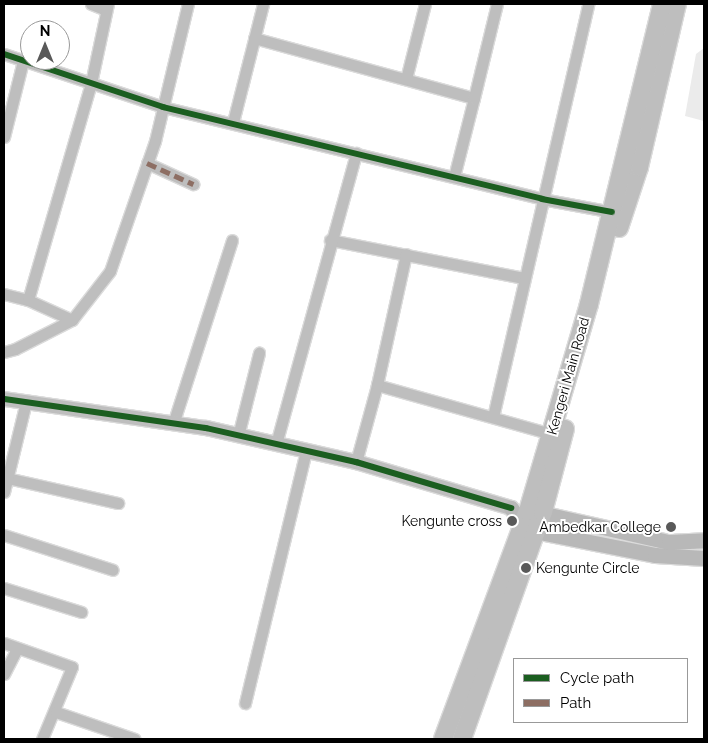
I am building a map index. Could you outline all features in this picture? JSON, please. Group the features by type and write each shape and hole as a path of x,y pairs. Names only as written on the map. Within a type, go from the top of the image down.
{"main road":[{"name":"Kengeri Main Road","path":"444,739 532,519 551,434 612,212 664,4"},
{"name":"Kengeri Main Road","path":"462,739 532,519 639,167 664,4"},
{"path":"510,508 532,519 655,555 704,558"},
{"path":"532,519 670,542 704,540"}],"street":[{"path":"28,300 91,84 107,7 91,4"},
{"path":"4,352 15,350 72,320 110,272 148,163 188,4"},
{"path":"233,122 263,4"},
{"path":"406,79 423,4"},
{"path":"454,177 497,4"},
{"path":"493,417 523,278 588,4"},
{"path":"254,38 474,98"},
{"path":"4,54 20,60"},
{"path":"4,137 21,70"},
{"path":"50,70 163,107 233,122 542,199 612,212"},
{"path":"276,444 330,240 356,153"},
{"path":"148,163 193,184"},
{"path":"173,424 232,240"},
{"path":"330,240 523,278"},
{"path":"356,462 377,385 406,254"},
{"path":"4,294 28,300 72,320"},
{"path":"238,436 259,353"},
{"path":"377,385 551,434"},
{"path":"4,399 173,424 276,444 356,462 510,508"},
{"path":"4,492 8,455 26,402"},
{"path":"245,704 306,451"},
{"path":"7,478 118,503"},
{"path":"4,535 112,570"},
{"path":"4,588 81,612"},
{"path":"4,643 72,667 56,712 42,739"},
{"path":"4,674 17,648"},
{"path":"56,712 135,739"}],"shaded area":[{"path":"704,48 704,121 685,116 696,54"}],"marked path":[{"path":"147,163 193,184"}],"cycle path":[{"path":"4,54 163,107 542,199 612,212"},
{"path":"4,399 206,428 356,462 511,508"}],"place":[{"name":"Kengunte cross","path":"512,521"},
{"name":"Ambedkar College","path":"671,527"},
{"name":"Kengunte Circle","path":"526,568"}]}
